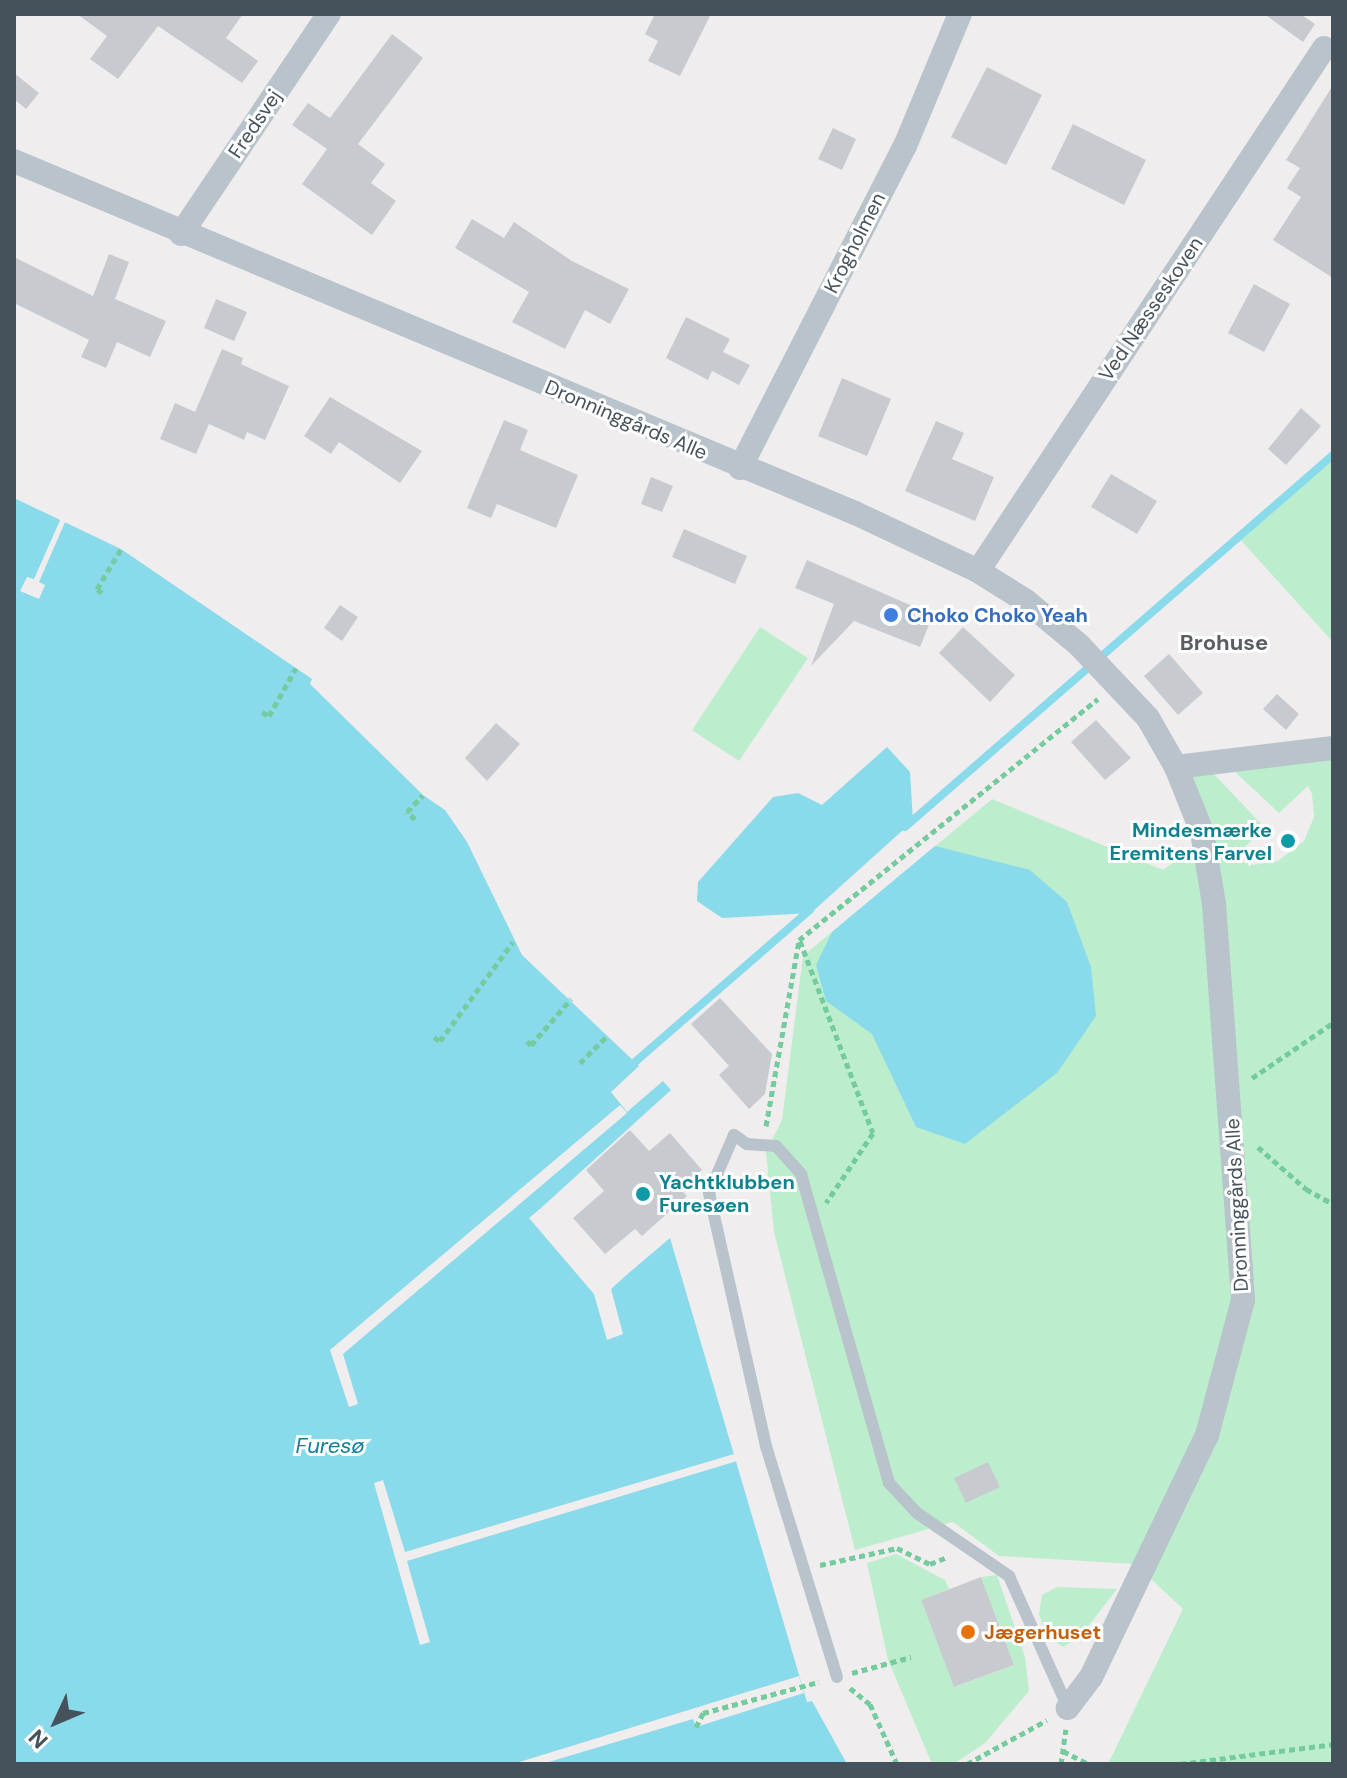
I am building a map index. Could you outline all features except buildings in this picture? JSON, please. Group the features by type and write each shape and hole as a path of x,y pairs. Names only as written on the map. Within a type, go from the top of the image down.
{"street":[{"name":"Fredsvej","path":"181,234 329,14"},
{"name":"Krogholmen","path":"740,468 905,146 960,14"},
{"name":"Ved Næsseskoven","path":"978,571 1324,48"},
{"name":"Dronninggårds Alle","path":"14,161 978,571 1026,601 1079,645 1148,718 1176,767 1202,832 1214,904 1231,1091 1243,1300 1207,1435 1091,1677 1068,1708"},
{"path":"1176,767 1333,748"}],"lane":[{"path":"837,1677 801,1569 766,1446 709,1193 734,1135 747,1144 776,1146 790,1158 817,1216 889,1483 917,1513 1009,1576 1068,1708"}],"path":[{"path":"102,593 97,589 121,549"},
{"path":"262,712 269,716 296,668"},
{"path":"734,1135 747,1124 766,1127 799,940 1115,685"},
{"path":"415,819 407,812 423,795"},
{"path":"799,940 873,1133 817,1216"},
{"path":"434,1037 440,1041 513,942"},
{"path":"527,1041 531,1045 571,999"},
{"path":"1231,1091 1333,1023"},
{"path":"580,1063 608,1035"},
{"path":"1233,1127 1306,1189 1333,1204"},
{"path":"801,1569 897,1548 930,1564 967,1550"},
{"path":"696,1727 703,1713 911,1657"},
{"path":"837,1677 870,1704 897,1764"},
{"path":"967,1764 980,1761 1068,1708"},
{"path":"1180,1764 1333,1744"},
{"path":"1061,1764 1063,1751 1089,1764"}],"green space":[{"path":"1333,452 1333,642 1237,536"},
{"path":"760,627 808,658 739,761 692,730"},
{"path":"1333,756 1333,1764 1108,1764 1183,1609 1135,1564 999,1556 953,1522 855,1550 774,1232 766,1152 782,1120 803,956 992,799 1163,870 1213,833 1189,778 1211,771 1265,828 1233,858 1253,865 1278,861 1304,841 1314,817 1312,794 1308,786 1279,813 1233,770"},
{"path":"896,1554 945,1580 949,1589 921,1600 955,1687 1014,1665 981,1577 997,1575 1025,1657 1029,1691 985,1743 954,1764 932,1764 888,1660 867,1563"},
{"path":"1057,1587 1117,1589 1080,1637 1063,1647 1045,1633 1039,1614 1042,1595"}],"water":[{"name":"Furesø","path":"14,498 121,549 312,679 310,684 423,795 445,810 467,842 522,955 639,1066 611,1092 627,1112 663,1081 671,1090 541,1208 610,1289 670,1238 807,1702 812,1701 847,1764 14,1764"},
{"path":"887,747 910,772 913,821 811,913 722,918 697,901 698,882 773,797 798,793 822,805"},
{"path":"935,846 1030,870 1067,902 1091,967 1096,1016 1057,1073 965,1144 916,1127 872,1034 826,1001 816,965 832,932"}],"pier":[{"path":"61,518 66,520 39,582 45,585 39,599 20,591 27,577 34,579"},
{"path":"620,1105 627,1113 343,1354 358,1404 349,1407 330,1350"},
{"path":"541,1208 611,1284 669,1235 611,1289 623,1334 607,1340 594,1294 529,1218"},
{"path":"734,1454 737,1461 407,1561 430,1642 420,1645 374,1483 383,1480 405,1552"},
{"path":"799,1676 804,1693 696,1727 693,1719 542,1764 513,1764"}],"waterway":[{"path":"905,827 1333,455"},
{"path":"635,1062 810,910"}],"place":[{"name":"Choko Choko Yeah","path":"891,615"},
{"name":"Mindesmærke Eremitens Farvel","path":"1288,841"},
{"name":"Yachtklubben Furesøen","path":"643,1194"},
{"name":"Jægerhuset","path":"968,1632"}],"district":[{"name":"Brohuse","path":"1224,643"}]}
